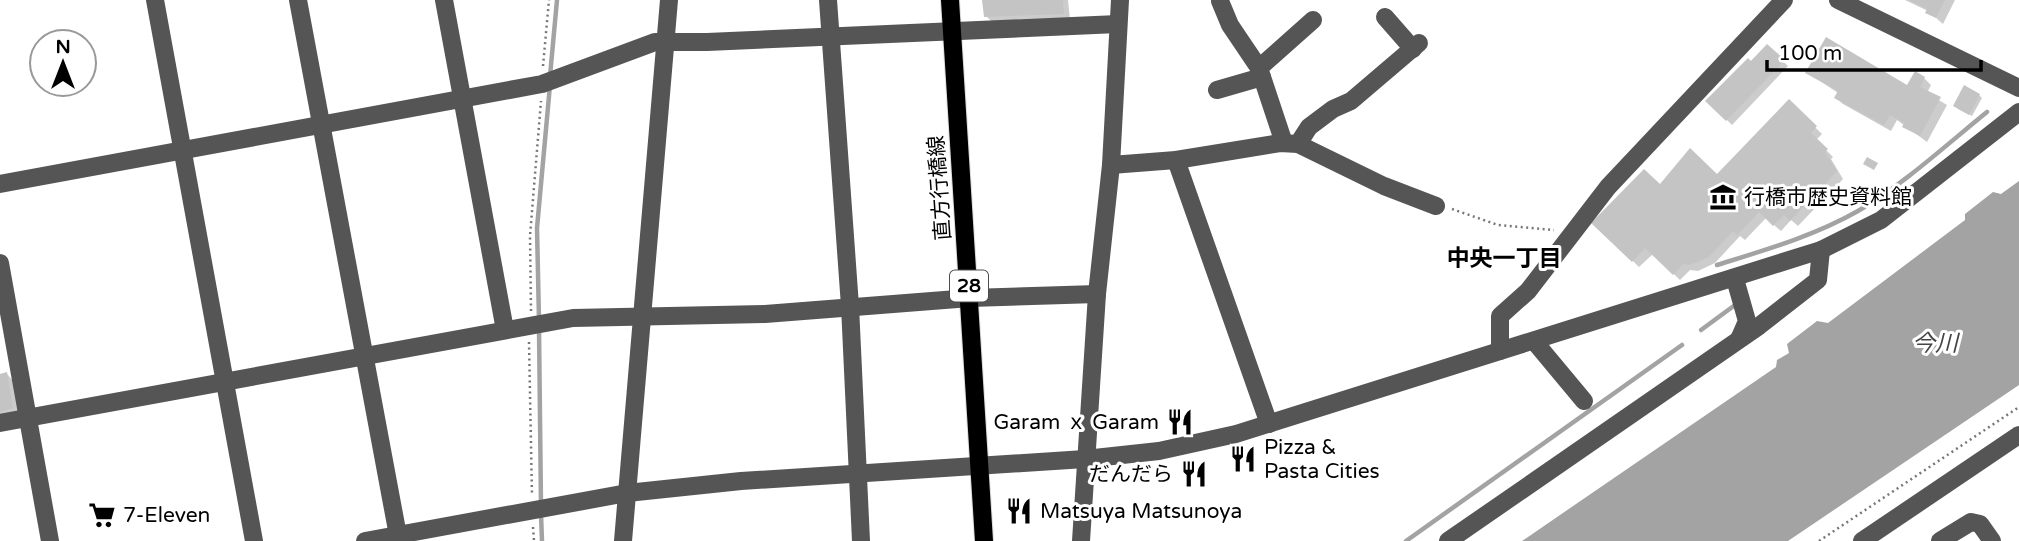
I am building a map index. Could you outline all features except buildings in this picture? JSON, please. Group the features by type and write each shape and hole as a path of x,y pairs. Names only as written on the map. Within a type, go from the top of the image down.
{"main road":[{"name":"直方行橋線","path":"950,0 984,541"}],"street":[{"path":"155,0 254,541"},
{"path":"299,0 398,538"},
{"path":"444,0 505,330"},
{"path":"623,541 669,0"},
{"path":"828,0 850,306 860,541"},
{"path":"1081,541 1097,294 1111,165 1120,0"},
{"path":"1500,351 1500,316 1528,291 1608,187 1784,0"},
{"path":"1838,0 2019,88"},
{"path":"1220,1 1230,25 1260,72 1291,144"},
{"path":"1291,144 1333,109 1351,101 1416,46 1385,17"},
{"path":"1217,90 1260,72 1313,20"},
{"path":"0,184 542,84 666,40 707,42 832,34 1118,24"},
{"path":"365,541 398,538 627,493 741,481 1085,459 1160,451 1269,424 1821,250 1881,220 2019,112"},
{"path":"1111,165 1176,160 1291,144 1436,206"},
{"path":"1176,160 1269,424"},
{"path":"1448,541 1818,280 1821,250"},
{"path":"0,263 50,541"},
{"path":"1735,279 1746,321 1740,337"},
{"path":"0,423 573,318 765,314 970,298 1097,294"},
{"path":"1534,341 1584,401"},
{"path":"1862,541 2019,435"},
{"path":"1940,541 1971,522 1980,524 1992,541"}],"path":[{"path":"534,541 529,326 530,236 549,0"},
{"path":"1436,206 1470,213 1498,225 1571,233"},
{"path":"1819,541 2019,407"}],"water":[{"name":"今川","path":"2019,181 2019,385 1788,541 1522,541 1776,367 1777,360 1789,353 1787,344 1817,321 1828,323 1965,220 1965,214 1993,192 2001,194"}],"waterway":[{"path":"550,76 557,0"},
{"path":"539,320 537,228 550,85"},
{"path":"1717,265 1807,235 1858,211 1908,177 1987,112"},
{"path":"1701,330 1735,305"},
{"path":"539,329 541,506"},
{"path":"1406,541 1682,345"},
{"path":"541,514 542,541"}],"place":[{"name":"行橋市歴史資料館","path":"1723,197"},
{"name":"Garam ｘ Garam","path":"1180,422"},
{"name":"Pizza & Pasta Cities","path":"1243,459"},
{"name":"だんだら","path":"1194,474"},
{"name":"Matsuya Matsunoya","path":"1019,511"},
{"name":"7-Eleven","path":"102,515"}],"district":[{"name":"中央一丁目","path":"1504,259"}]}
